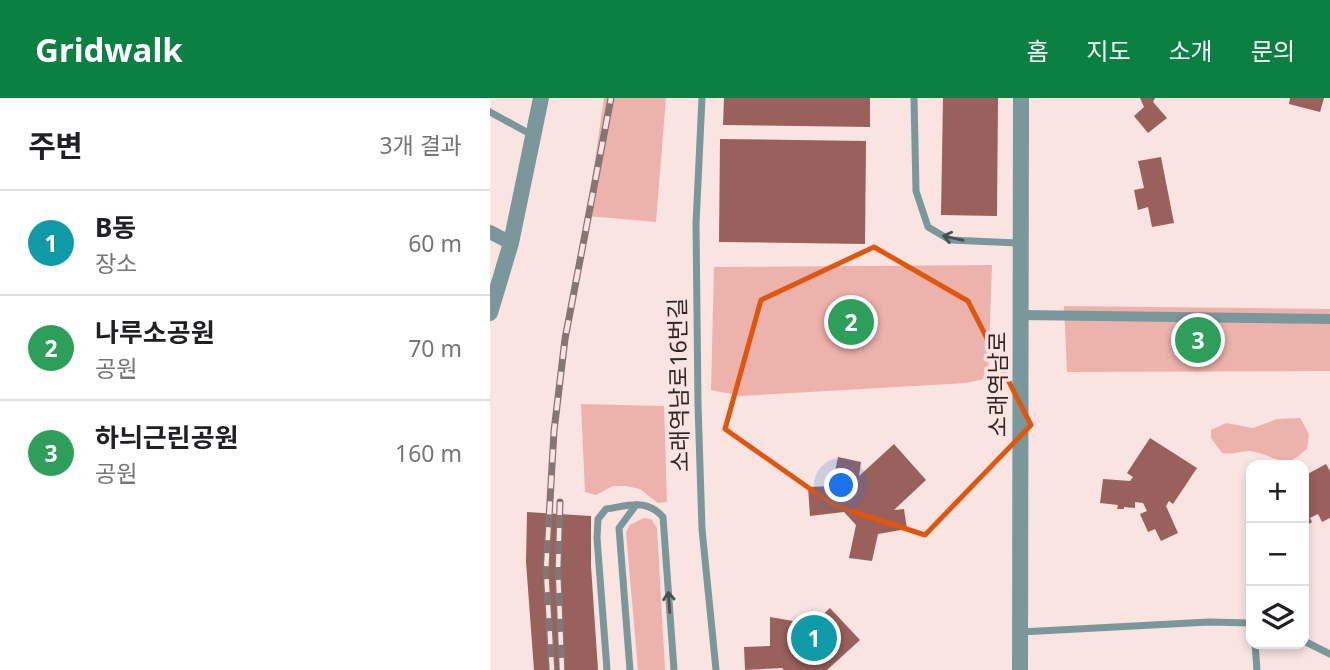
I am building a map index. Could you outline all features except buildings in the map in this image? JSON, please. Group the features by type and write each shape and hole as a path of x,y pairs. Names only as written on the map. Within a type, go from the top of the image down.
{"street":[{"path":"490,313 511,243 541,98"},
{"name":"소래역남로","path":"1020,670 1021,98"},
{"path":"490,233 511,243"},
{"path":"1021,316 1330,319"}],"lane":[{"name":"소래역남로16번길","path":"702,98 696,224 698,404 702,529 716,670"},
{"path":"914,98 916,191 928,227 950,240 1021,243"},
{"path":"490,112 533,135"},
{"path":"630,670 619,528 637,505"},
{"path":"607,670 597,538 598,519 606,509 637,505 649,506 663,517 674,670"},
{"path":"1020,632 1209,622 1246,623"},
{"path":"1309,644 1330,654"},
{"path":"1255,649 1256,670"}],"highlighted area":[{"path":"874,247 968,301 1031,425 925,535 833,505 725,429 761,300"}],"shaded area":[{"path":"604,98 666,98 656,222 587,216"},
{"path":"992,265 988,378 967,383 741,396 711,390 714,267"},
{"path":"1064,306 1330,309 1330,371 1067,372"},
{"path":"581,404 664,406 667,502 658,503 640,489 626,486 613,486 596,495 585,492"},
{"path":"1300,418 1309,434 1307,449 1296,458 1283,460 1250,451 1222,453 1211,438 1211,430 1226,423 1253,428 1277,419"},
{"path":"644,518 651,519 657,528 665,670 638,670 626,532 630,525"}],"railway":[{"path":"552,670 546,571 554,431 565,339 611,98"},
{"path":"560,502 558,571 562,670"}],"place":[{"name":"나루소공원","path":"851,322"},
{"name":"하늬근린공원","path":"1198,340"},
{"name":"B동","path":"814,638"}]}
